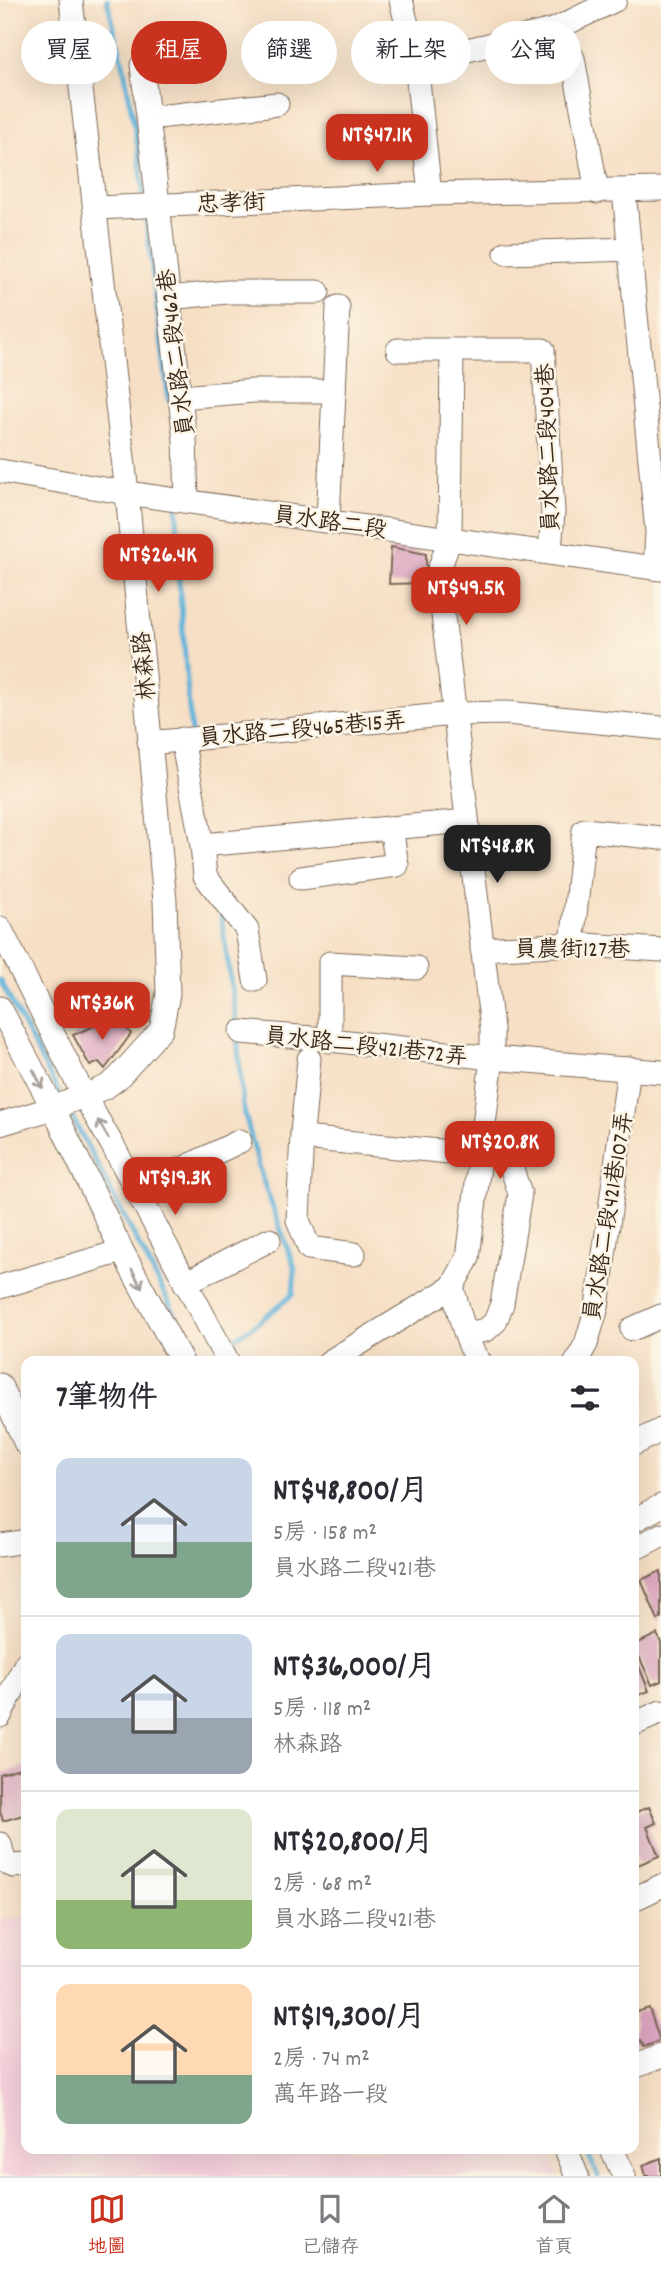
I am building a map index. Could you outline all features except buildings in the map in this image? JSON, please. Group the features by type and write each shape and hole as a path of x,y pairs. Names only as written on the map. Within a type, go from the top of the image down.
{"street":[{"name":"林森路","path":"0,1124 53,1108 106,1087 117,1079 161,1030 168,994 165,901 127,492 71,0"},
{"path":"401,0 406,21"},
{"path":"572,21 615,0"},
{"name":"員水路二段462巷","path":"144,84 185,440 187,501"},
{"path":"418,84 430,194"},
{"path":"578,84 597,191"},
{"path":"148,118 277,104"},
{"name":"忠孝街","path":"95,208 430,194 661,189"},
{"path":"625,191 657,532 658,568"},
{"path":"506,253 630,249"},
{"path":"169,299 227,292 318,292"},
{"path":"328,520 338,306"},
{"path":"340,1356 452,1287 468,1258 492,1058 492,1029 438,573 450,538 452,350 398,350"},
{"name":"員水路二段404巷","path":"452,350 542,350 554,511 550,552"},
{"path":"180,397 254,391 334,391"},
{"name":"員水路二段","path":"0,471 187,501 658,568"},
{"name":"員水路二段465巷15弄","path":"149,743 454,714 507,713 661,728"},
{"path":"181,739 202,845 205,876 247,930 255,979"},
{"path":"202,845 467,821"},
{"path":"301,878 397,865 391,828"},
{"path":"572,944 584,830 661,838"},
{"path":"0,928 83,1094 225,1356"},
{"name":"員農街127巷","path":"482,949 572,944 661,950"},
{"path":"330,1041 330,963 416,968"},
{"path":"38,1003 1,1013 53,1108 122,1251 178,1356"},
{"name":"員水路二段421巷72弄","path":"241,1032 661,1072"},
{"path":"309,1059 298,1220 309,1248 354,1254"},
{"name":"員水路二段421巷107弄","path":"579,1356 586,1344 597,1307 629,1068"},
{"path":"303,1138 481,1156"},
{"path":"137,1191 240,1142"},
{"path":"466,1334 486,1330 495,1322 502,1304 520,1194 507,1154 494,1148 487,1149 481,1156"},
{"path":"185,1283 269,1240"},
{"path":"0,1287 122,1251"},
{"path":"452,1287 475,1356"},
{"path":"632,1329 661,1316"},
{"path":"0,1385 21,1432"},
{"path":"639,1441 661,1430"},
{"path":"639,1517 661,1506"},
{"path":"639,1546 661,1535"},
{"path":"0,1545 21,1542"},
{"path":"0,1716 21,1680"},
{"path":"639,1722 661,1712"},
{"path":"0,1844 4,1861 13,1866 21,1865"},
{"path":"639,1897 661,1886"},
{"path":"639,2065 661,2056"},
{"path":"568,2154 578,2176"},
{"path":"614,2154 624,2176"}],"shaded area":[{"path":"21,1917 21,2154 549,2154 559,2176 0,2176 0,1919"}],"waterway":[{"path":"107,0 123,63 139,152 144,200"},
{"path":"145,213 169,401"},
{"path":"177,505 178,567 191,733"},
{"path":"220,908 237,1026"},
{"path":"0,980 62,1099"},
{"path":"226,1344 293,1294 295,1269 262,1178 243,1107 237,1036"},
{"path":"67,1107 197,1356"},
{"path":"208,1356 215,1352"},
{"path":"588,2154 598,2176"}]}
